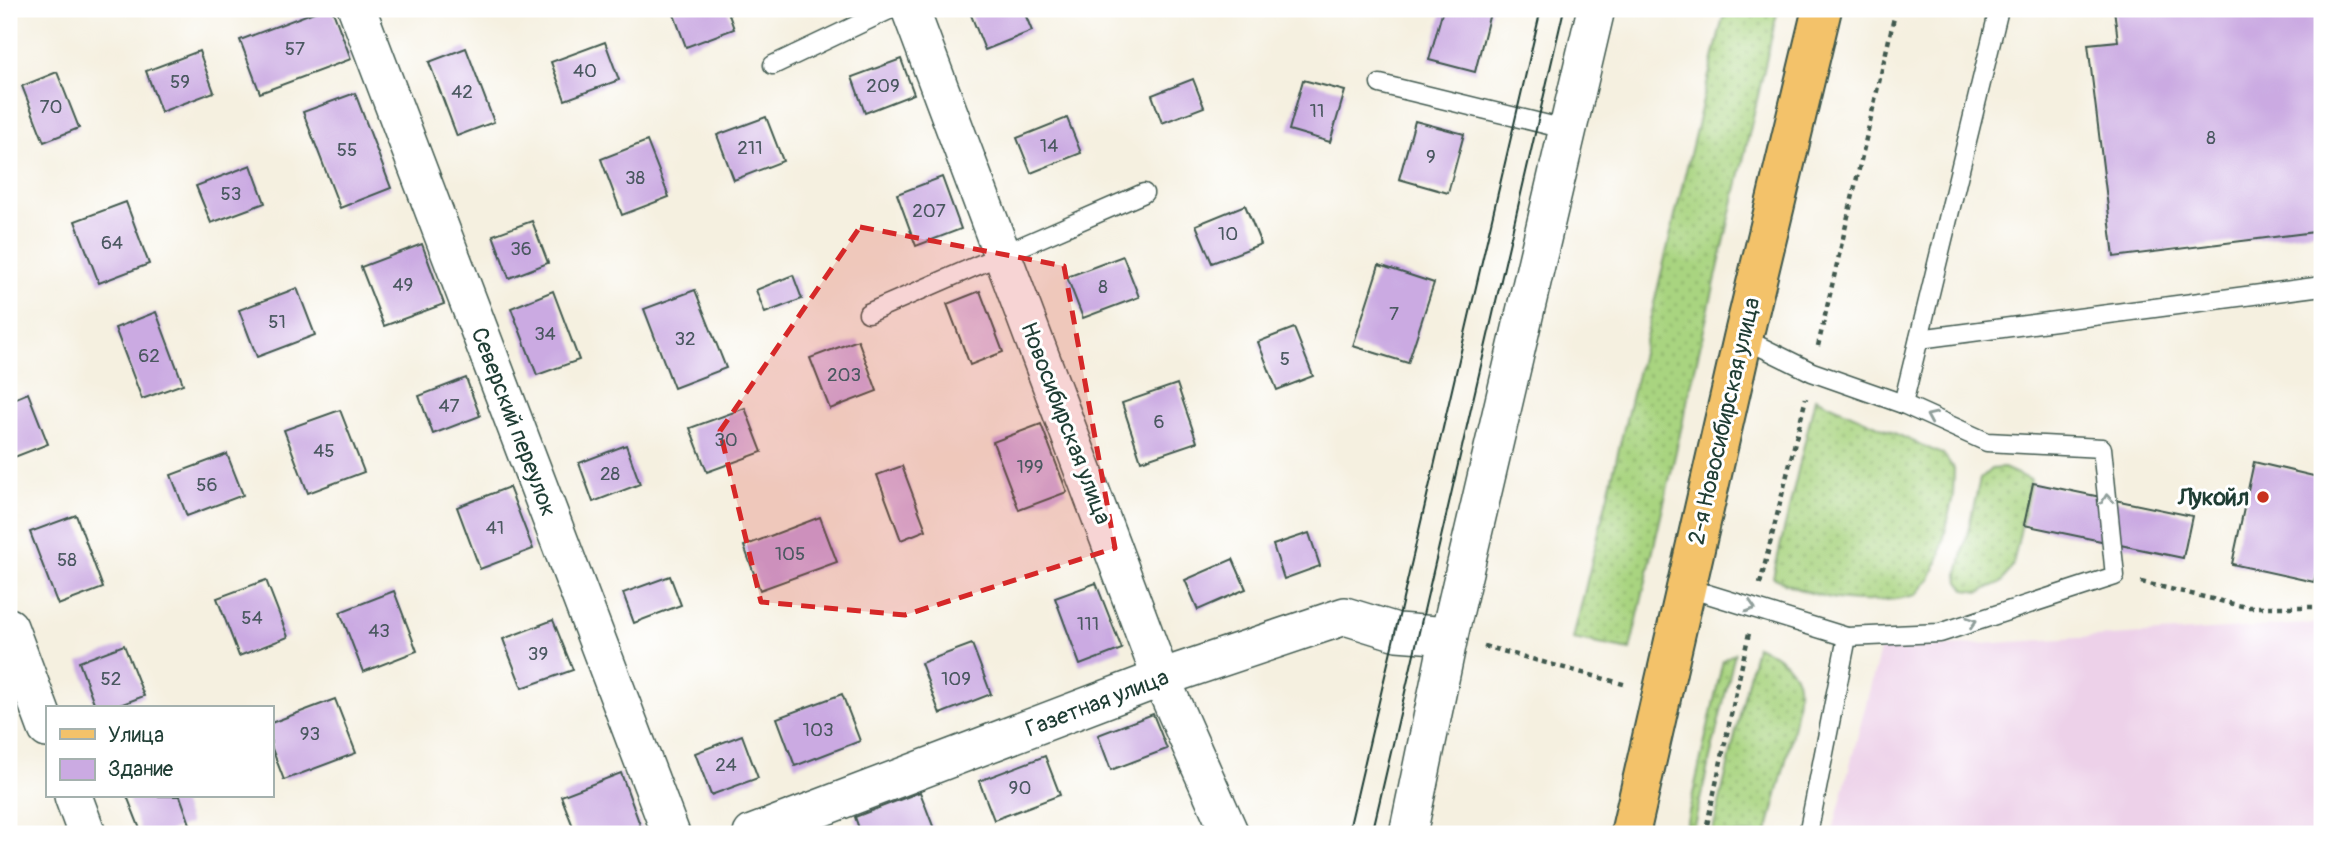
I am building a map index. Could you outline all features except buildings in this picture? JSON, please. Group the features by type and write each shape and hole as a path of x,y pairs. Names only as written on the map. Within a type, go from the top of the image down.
{"main road":[{"name":"2-я Новосибирская улица","path":"1630,834 1742,338 1822,9"}],"street":[{"name":"Северский переулок","path":"357,9 671,834"},
{"name":"Новосибирская улица","path":"910,9 1161,678 1230,834"},
{"path":"1408,834 1449,636 1570,130 1596,9"},
{"name":"Газетная улица","path":"752,834 1161,678 1345,616 1397,632 1449,636"},
{"path":"9,627 46,726"},
{"path":"73,798 87,834"}],"lane":[{"path":"773,65 891,9"},
{"path":"1903,404 2000,9"},
{"path":"1380,84 1570,130"},
{"path":"868,313 1144,193"},
{"path":"1919,339 2322,286"},
{"path":"1685,587 1847,636 1940,633 2115,576 2102,448 1987,442 1903,404 1812,372 1742,338"},
{"path":"1808,834 1847,636"}],"path":[{"path":"1705,834 1754,608 1896,9"},
{"path":"2115,576 2246,607 2322,607"},
{"path":"1449,636 1662,694"}],"highlighted area":[{"path":"860,227 1064,266 1115,548 905,615 761,602 720,431"}],"shaded area":[{"path":"2322,623 2322,834 1832,834 1880,650"}],"green space":[{"path":"1725,9 1778,9 1630,650 1573,639"},
{"path":"1815,398 1944,455 1954,469 1953,495 1940,556 1930,579 1916,595 1879,601 1843,600 1808,592 1773,577"},
{"path":"2004,468 2031,480 2013,565 2002,582 1980,592 1966,590 1959,582 1958,574 1980,479 1991,469"},
{"path":"1756,646 1780,658 1797,680 1797,709 1787,755 1767,834 1712,834"},
{"path":"1735,653 1692,834 1684,834 1723,660"}],"tram line":[{"path":"1348,834 1541,9"},
{"path":"1372,834 1564,9"}],"place":[{"name":"Лукойл","path":"2263,497"}]}
